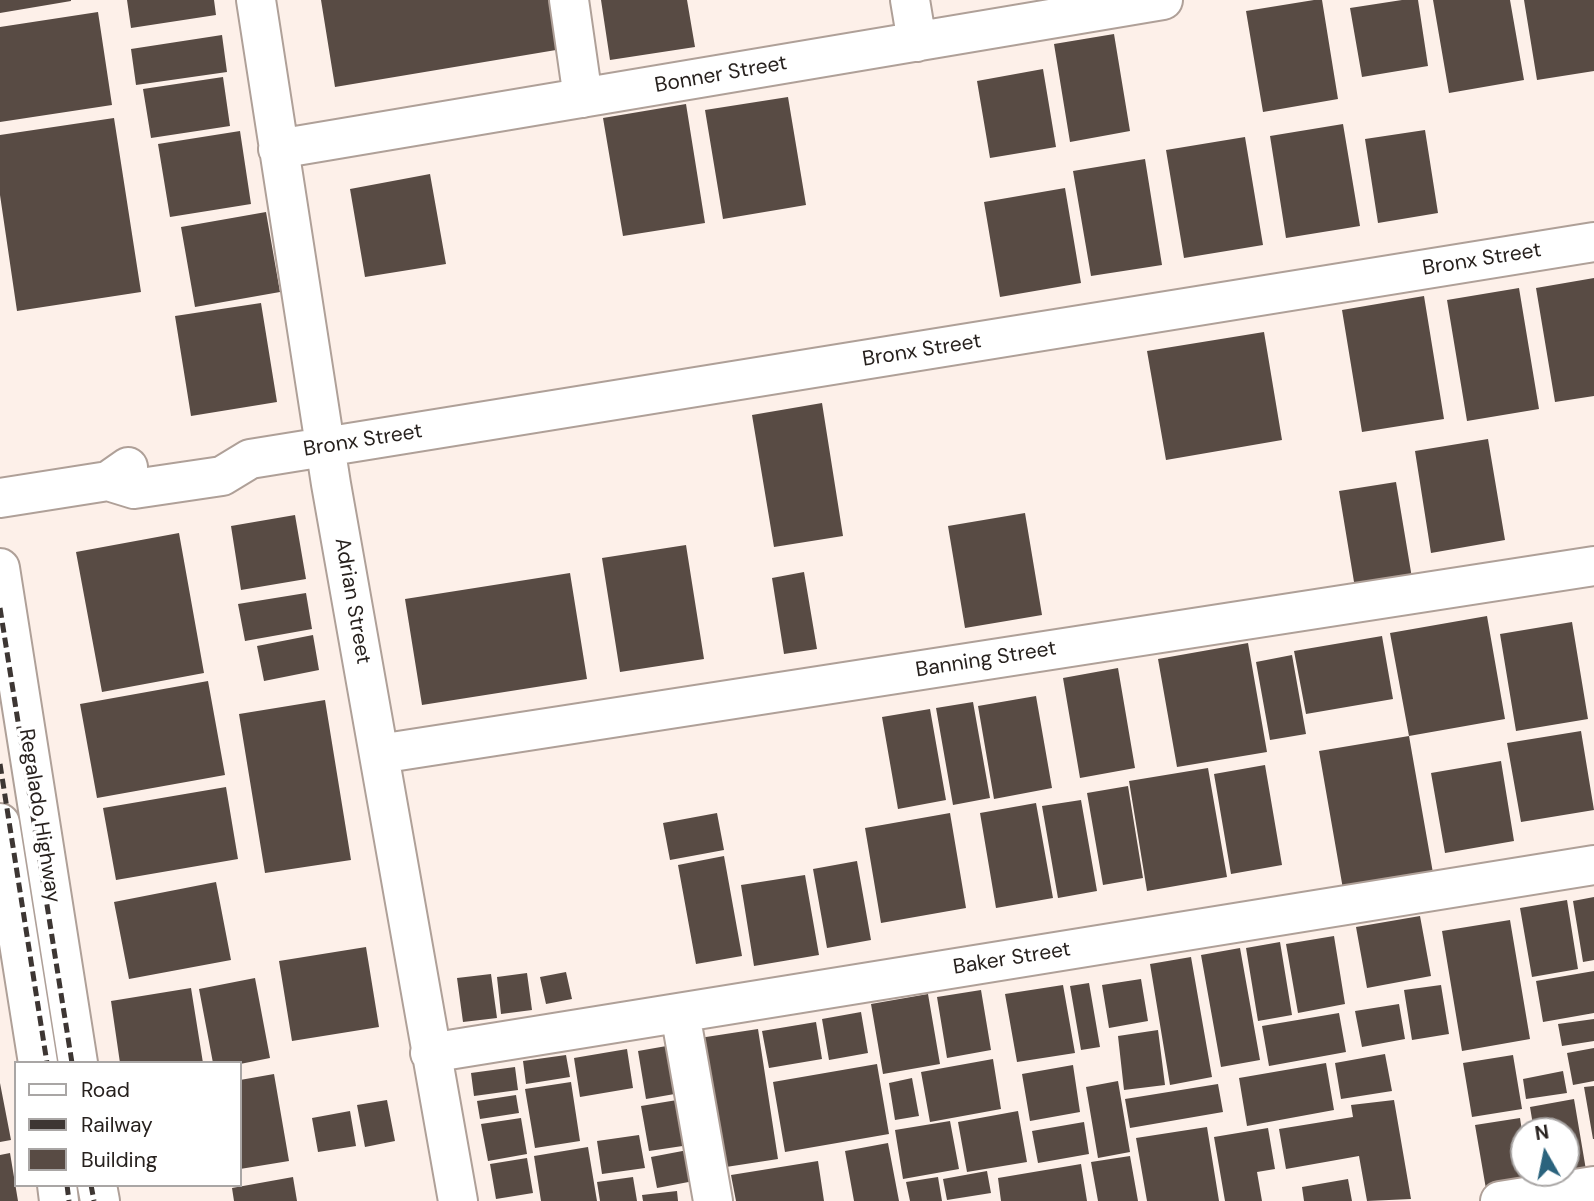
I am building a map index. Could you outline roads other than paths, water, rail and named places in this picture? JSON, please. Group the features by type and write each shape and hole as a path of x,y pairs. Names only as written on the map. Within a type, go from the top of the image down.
{"street":[{"name":"Adrian Street","path":"256,0 326,447 458,1201"},
{"path":"569,0 583,98"},
{"path":"911,0 917,41"},
{"name":"Bonner Street","path":"278,149 1163,0"},
{"name":"Bronx Street","path":"0,498 108,481 134,489 222,476 250,459 1594,242"},
{"name":"Banning Street","path":"379,754 1594,566"},
{"name":"Regalado Highway","path":"0,568 78,1061"},
{"name":"Regalado Highway","path":"0,823 38,1061"},
{"name":"Baker Street","path":"430,1053 1594,865"},
{"path":"680,1013 713,1201"},
{"path":"1500,1201 1594,1186"}],"railway":[{"path":"0,608 72,1061"},
{"path":"0,764 47,1061"},
{"path":"67,1187 69,1201"},
{"path":"91,1187 94,1201"}]}
